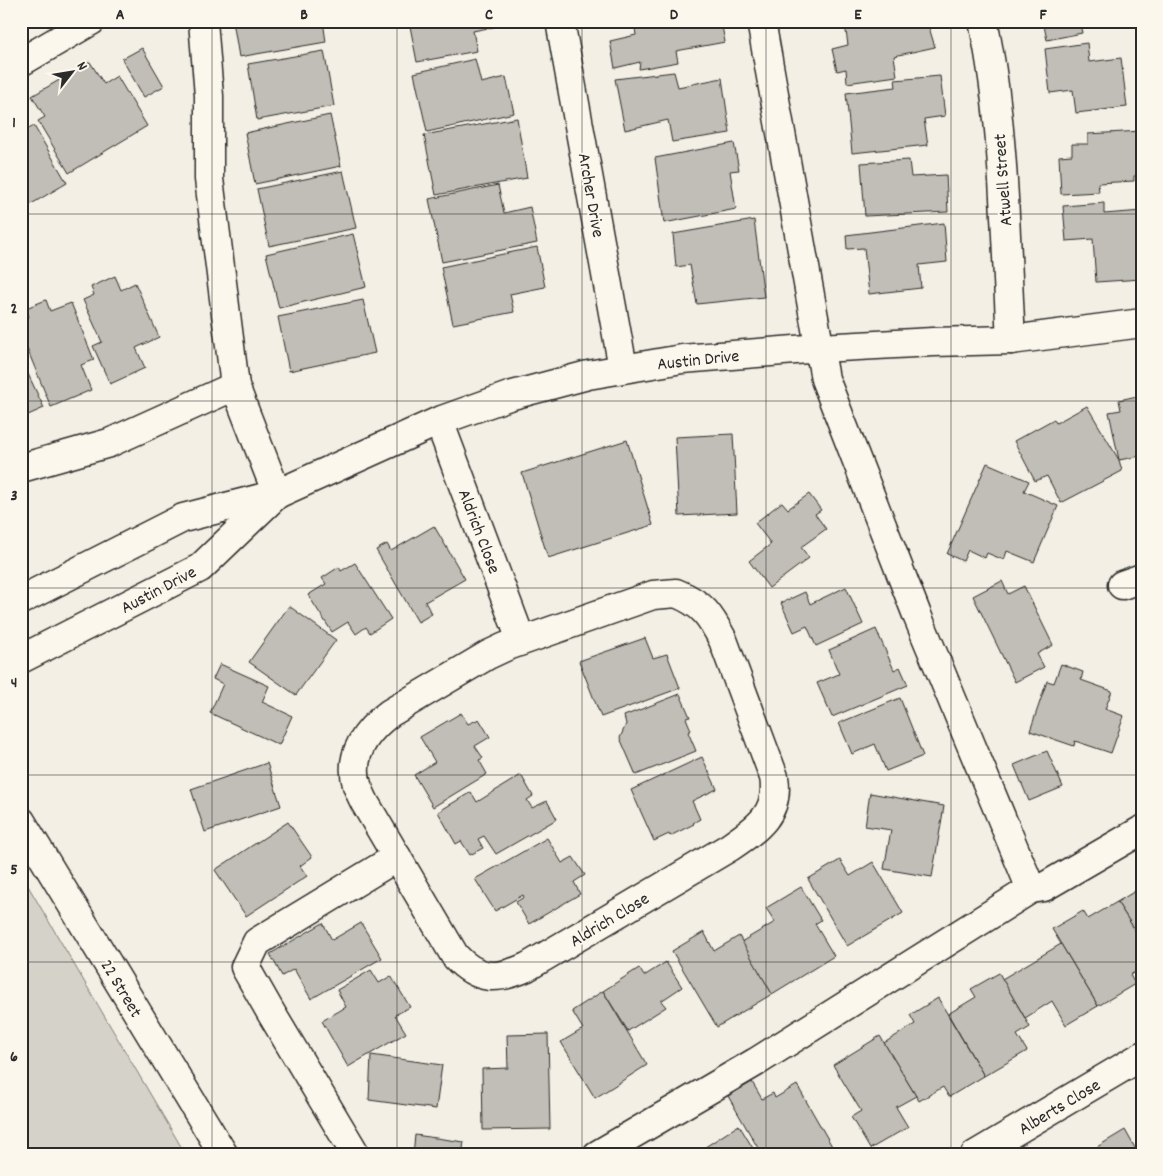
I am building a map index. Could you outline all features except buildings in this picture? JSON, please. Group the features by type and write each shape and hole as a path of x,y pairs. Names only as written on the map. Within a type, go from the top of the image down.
{"street":[{"path":"21,62 91,21"},
{"path":"203,21 209,96 210,179 234,386 277,494"},
{"name":"Archer Drive","path":"560,21 623,368"},
{"path":"761,21 825,379 917,615 1031,889"},
{"name":"Atwell Street","path":"983,21 1001,150 1011,340"},
{"name":"Austin Drive","path":"21,600 183,518 277,494 439,421 548,384 623,368 682,359 820,348 1011,340 1142,324"},
{"path":"21,468 109,443 234,386"},
{"name":"Aldrich Close","path":"439,421 521,640"},
{"name":"Austin Drive","path":"21,659 200,568 277,494"},
{"name":"Aldrich Close","path":"676,594 692,600 713,621 723,640 774,777 776,792 772,807 764,820 749,834 730,847 527,967 513,974 481,975 466,968 455,956 365,803 356,784 355,764 358,748 365,735 379,721 488,655 521,640 653,596 676,594"},
{"name":"22 Street","path":"21,821 224,1155"},
{"path":"596,1155 756,1062 1031,889 1044,887 1142,830"},
{"path":"356,1155 245,967 256,942 397,858"},
{"name":"Alberts Close","path":"975,1155 1142,1056"}],"shaded area":[{"path":"21,874 186,1155 21,1155"}]}
